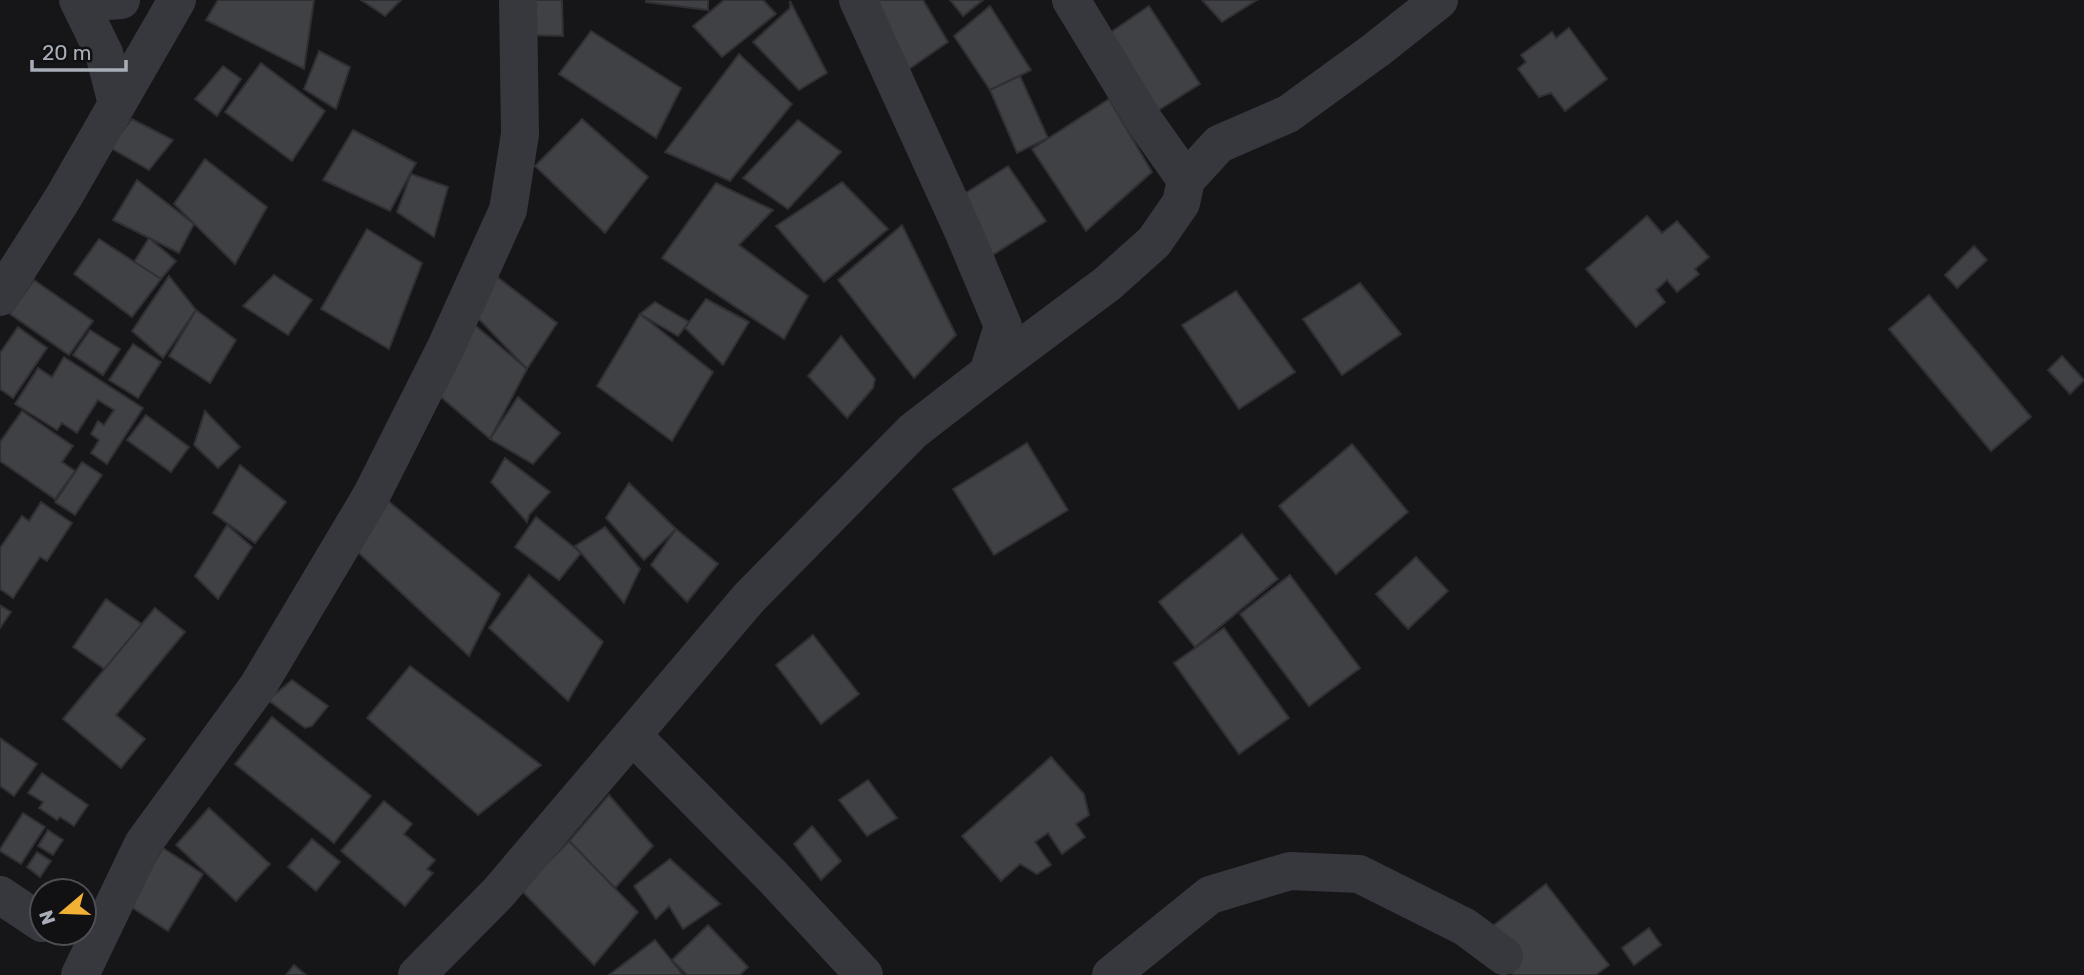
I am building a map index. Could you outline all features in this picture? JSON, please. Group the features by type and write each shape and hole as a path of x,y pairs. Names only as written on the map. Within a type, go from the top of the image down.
{"street":[{"path":"117,104 104,53 79,1 121,0"},
{"path":"0,297 63,198 177,0"},
{"path":"69,947 85,965 143,844 258,686 371,496 452,335 508,210 520,134 518,0"},
{"path":"858,0 964,233 1003,326 988,373"},
{"path":"1071,0 1145,122 1186,180"},
{"path":"417,975 499,892 748,599 913,430 1107,284 1154,242 1181,202 1186,180 1219,144 1288,114 1377,50 1439,0"},
{"path":"632,736 772,876 864,975"},
{"path":"1111,975 1210,895 1290,871 1359,874 1465,927 1504,956"},
{"path":"0,895 28,914"}],"building":[{"path":"218,0 314,0 304,69 206,20"},
{"path":"361,0 401,0 385,16"},
{"path":"523,0 562,0 563,36 525,35"},
{"path":"708,0 708,10 646,2"},
{"path":"724,0 763,0 776,14 722,57 693,26"},
{"path":"868,0 923,0 948,42 899,76"},
{"path":"950,0 983,0 963,16"},
{"path":"1202,0 1257,0 1222,22"},
{"path":"790,1 827,73 799,90 753,42 790,8"},
{"path":"990,6 1031,70 990,90 954,36"},
{"path":"1149,6 1200,84 1151,115 1111,32"},
{"path":"1569,28 1607,79 1565,111 1551,93 1539,97 1518,69 1526,62 1521,55 1552,32 1556,38"},
{"path":"591,31 681,88 656,138 559,74"},
{"path":"319,51 350,67 336,109 304,89"},
{"path":"739,54 792,104 730,181 665,152"},
{"path":"261,63 325,111 292,161 225,112"},
{"path":"223,66 241,79 217,116 195,99"},
{"path":"1020,76 1048,138 1017,153 990,90"},
{"path":"1109,99 1152,172 1086,231 1032,149"},
{"path":"132,119 173,140 149,170 109,147"},
{"path":"582,119 648,177 605,233 535,166"},
{"path":"798,120 841,152 788,209 743,178"},
{"path":"353,130 416,163 390,211 323,180"},
{"path":"205,159 267,207 235,264 174,204"},
{"path":"1008,166 1046,221 977,265 950,203"},
{"path":"411,174 448,187 434,237 397,212"},
{"path":"137,180 194,224 179,253 113,220"},
{"path":"842,182 888,229 824,282 776,226"},
{"path":"716,183 773,210 739,245 808,296 784,339 662,258"},
{"path":"1647,216 1662,233 1677,221 1709,257 1695,269 1699,274 1677,292 1667,280 1656,290 1665,302 1636,327 1586,269"},
{"path":"902,225 956,335 914,378 838,280"},
{"path":"367,229 422,263 389,349 321,309"},
{"path":"149,238 176,261 161,279 134,262"},
{"path":"99,239 161,279 132,317 74,274"},
{"path":"1974,246 1987,260 1957,288 1945,275"},
{"path":"492,273 557,323 527,369 476,316"},
{"path":"274,275 312,300 288,335 243,306"},
{"path":"169,276 196,310 163,358 132,331"},
{"path":"34,280 93,321 69,355 10,314"},
{"path":"1360,283 1401,334 1342,375 1303,319"},
{"path":"1236,291 1295,372 1239,409 1182,325"},
{"path":"1929,295 2031,417 1991,451 1889,329"},
{"path":"706,299 749,322 723,365 685,328"},
{"path":"655,302 689,322 678,336 640,314"},
{"path":"196,310 236,340 210,383 169,356"},
{"path":"640,314 713,372 672,441 597,386"},
{"path":"470,321 527,369 490,439 435,392"},
{"path":"18,327 47,348 13,398 0,389 0,353"},
{"path":"90,330 120,349 103,375 73,355"},
{"path":"841,336 875,379 873,388 847,418 808,376"},
{"path":"133,344 161,362 138,398 109,380"},
{"path":"2062,356 2084,380 2070,394 2048,370"},
{"path":"64,357 143,408 107,464 91,453 99,440 91,434 98,421 104,425 114,410 98,400 77,433 62,423 57,430 15,404 38,368 52,377"},
{"path":"518,397 560,433 533,464 490,439"},
{"path":"22,411 73,446 62,462 75,471 55,499 0,461 0,442"},
{"path":"205,411 240,447 218,468 194,445"},
{"path":"146,415 189,447 171,472 127,440"},
{"path":"1027,443 1068,510 994,555 953,489"},
{"path":"1352,444 1408,512 1336,574 1279,506"},
{"path":"505,458 550,492 529,515 527,522 491,482"},
{"path":"82,462 102,475 75,515 55,502"},
{"path":"240,465 286,502 255,543 213,513"},
{"path":"629,483 676,529 644,560 606,518"},
{"path":"387,500 500,594 469,656 349,544"},
{"path":"41,502 72,523 47,561 40,557 13,598 0,589 0,548 22,516 29,521"},
{"path":"536,517 581,553 559,580 515,547"},
{"path":"227,525 252,547 218,599 195,576"},
{"path":"605,527 640,569 624,603 575,546"},
{"path":"676,529 718,564 687,602 651,565"},
{"path":"1242,534 1278,579 1195,647 1159,602"},
{"path":"1416,557 1448,591 1408,629 1376,594"},
{"path":"529,575 603,642 568,701 489,628"},
{"path":"1290,575 1360,668 1309,706 1240,614"},
{"path":"106,599 143,625 110,673 73,647"},
{"path":"0,605 11,612 0,628"},
{"path":"155,608 185,632 116,715 145,739 121,768 63,719"},
{"path":"1224,628 1289,718 1239,754 1174,663"},
{"path":"813,635 859,694 821,724 776,665"},
{"path":"410,666 541,765 478,815 367,718"},
{"path":"292,680 328,706 312,726 305,728 268,700"},
{"path":"272,717 371,796 334,843 235,764"},
{"path":"0,738 37,764 14,796 0,786"},
{"path":"1051,757 1084,794 1089,815 1076,824 1085,837 1062,854 1048,833 1035,842 1051,865 1037,874 1020,864 1001,881 962,836"},
{"path":"42,773 88,805 74,826 60,817 57,820 39,808 43,802 28,793"},
{"path":"868,780 897,818 867,836 839,800"},
{"path":"609,795 653,846 615,888 569,841"},
{"path":"384,801 412,824 404,834 435,860 427,869 433,873 405,906 341,851"},
{"path":"209,808 270,864 236,901 176,845"},
{"path":"23,813 45,827 21,864 0,849"},
{"path":"812,826 841,861 821,880 794,844"},
{"path":"48,830 63,840 53,855 38,846"},
{"path":"312,839 340,862 316,891 288,867"},
{"path":"569,841 638,912 594,965 521,890"},
{"path":"163,848 203,874 168,931 128,905"},
{"path":"37,852 51,861 40,877 27,867"},
{"path":"670,859 720,904 683,929 669,906 656,919 634,886"},
{"path":"1546,884 1609,965 1596,975 1513,975 1500,959 1485,932"},
{"path":"708,925 748,967 740,975 687,975 672,960"},
{"path":"1649,928 1661,945 1634,965 1622,948"},
{"path":"655,940 683,975 609,975"},
{"path":"294,965 306,975 286,975"}]}
